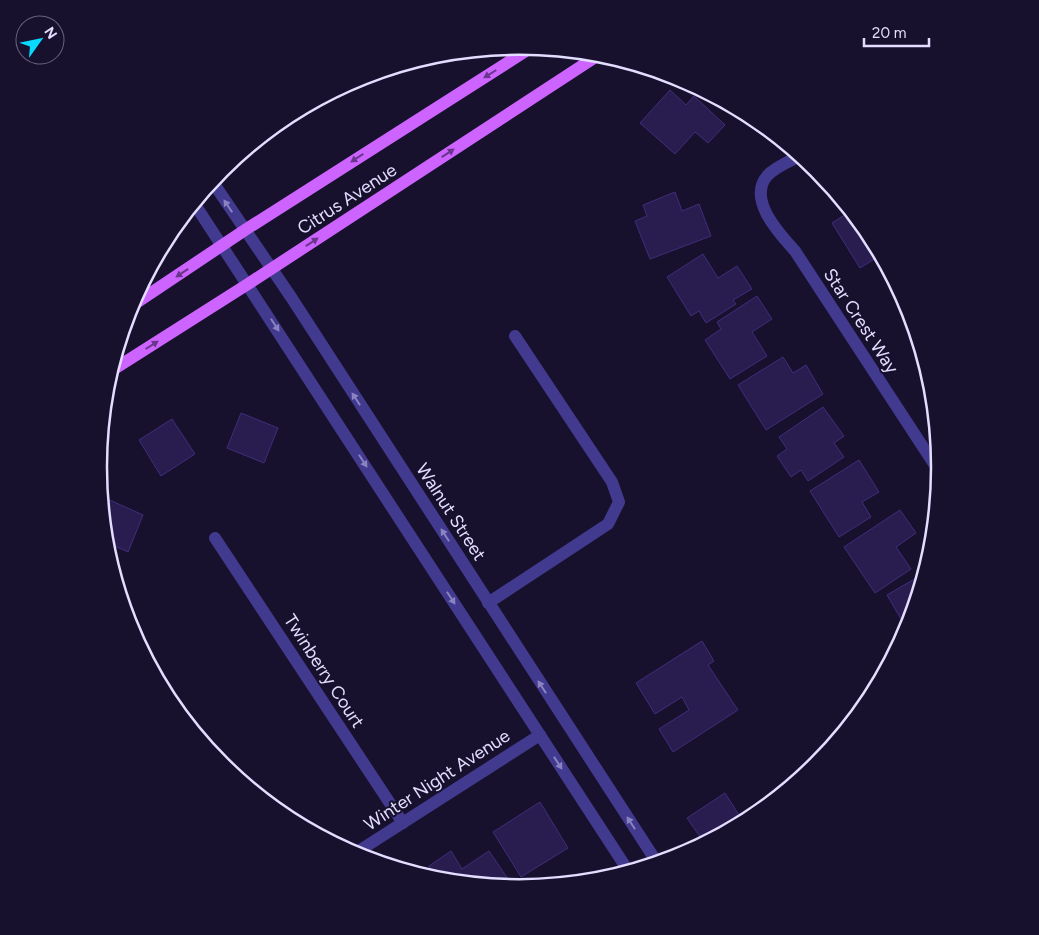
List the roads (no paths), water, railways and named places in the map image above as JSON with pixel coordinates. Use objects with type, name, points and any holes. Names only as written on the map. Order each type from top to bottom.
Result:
[{"type":"main road","name":"Citrus Avenue","points":[[144,298],[245,230],[519,55]]},
{"type":"main road","name":"Citrus Avenue","points":[[120,365],[589,61]]},
{"type":"street","name":"Star Crest Way","points":[[794,160],[767,176],[761,186],[760,196],[773,226],[794,251],[931,448]]},
{"type":"street","name":"Walnut Street","points":[[217,188],[271,268],[654,857]]},
{"type":"street","points":[[198,209],[625,866]]},
{"type":"street","points":[[488,603],[608,524],[619,502],[612,482],[515,336]]},
{"type":"street","name":"Twinberry Court","points":[[216,538],[403,823]]},
{"type":"street","name":"Winter Night Avenue","points":[[362,849],[540,736]]}]
